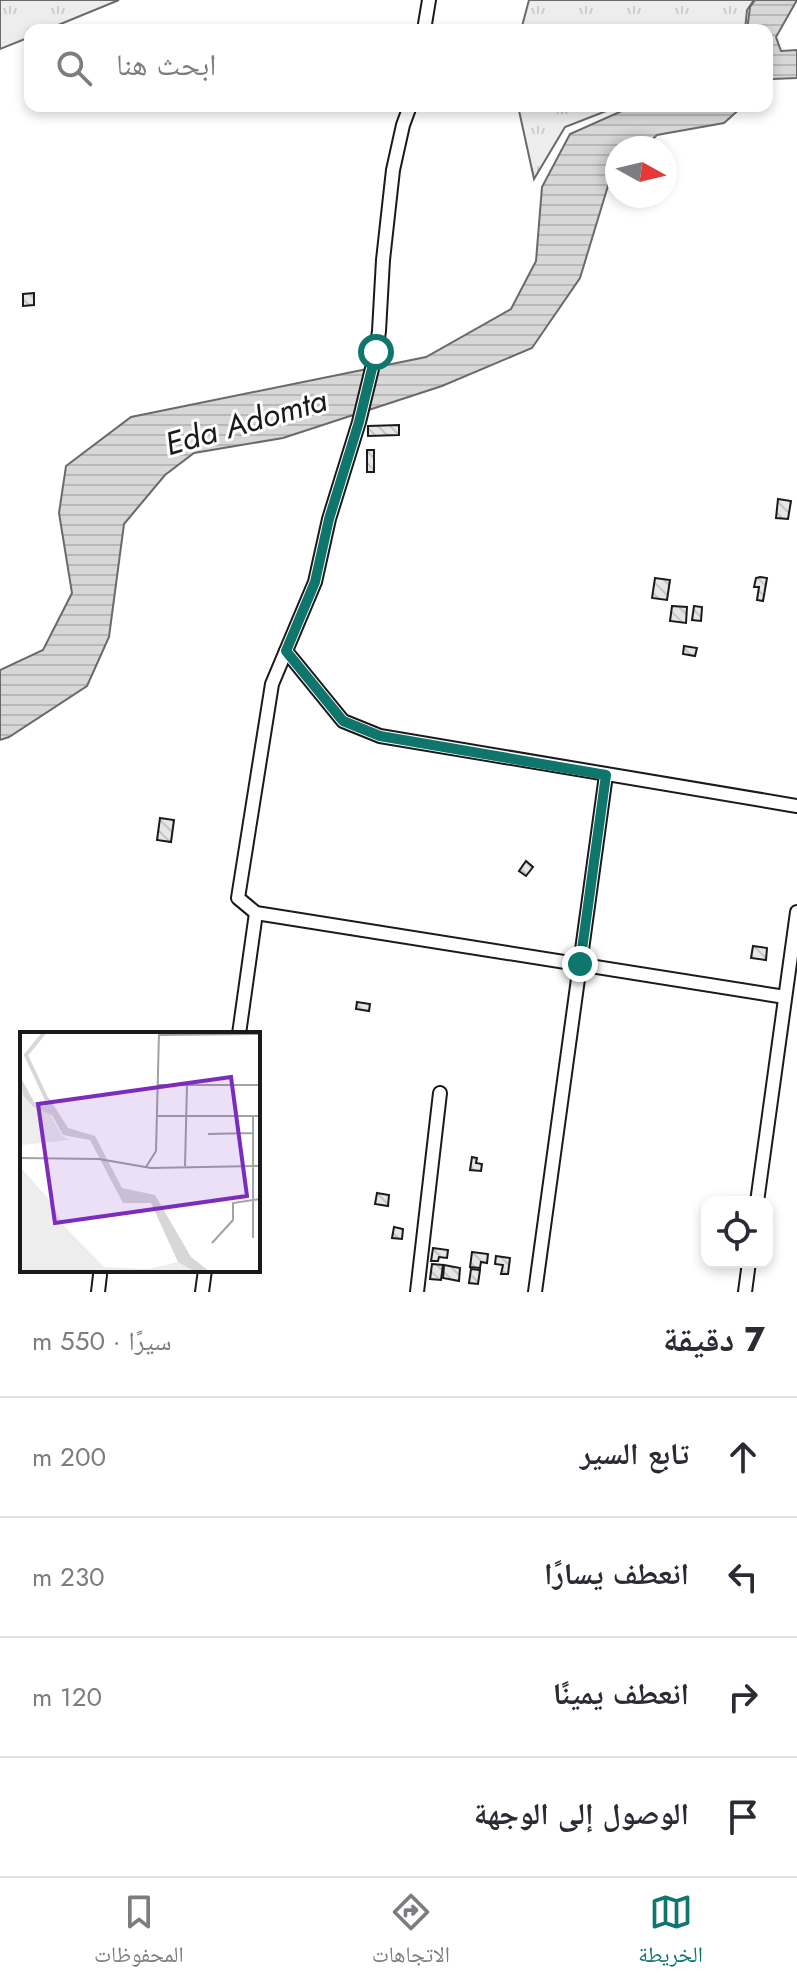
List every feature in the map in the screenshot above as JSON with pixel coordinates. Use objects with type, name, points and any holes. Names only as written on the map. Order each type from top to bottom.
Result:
[{"type":"street","points":[[425,24],[429,0]]},
{"type":"street","points":[[408,112],[393,170],[379,331],[368,387],[329,519],[315,582],[272,684],[238,898],[256,913],[785,997]]},
{"type":"street","points":[[286,651],[343,721],[380,736],[797,806]]},
{"type":"street","points":[[535,1292],[606,775]]},
{"type":"street","points":[[758,1196],[797,912]]},
{"type":"street","points":[[239,1032],[256,913]]},
{"type":"street","points":[[417,1292],[440,1093]]},
{"type":"street","points":[[745,1292],[748,1268]]},
{"type":"street","points":[[202,1292],[205,1272]]},
{"type":"street","points":[[98,1292],[100,1275]]},
{"type":"green space","points":[[0,0],[119,0],[61,24],[24,24],[24,39],[0,49]]},
{"type":"green space","points":[[529,0],[754,0],[747,10],[746,24],[523,24]]},
{"type":"green space","points":[[519,112],[604,112],[565,127],[534,179]]},
{"type":"water","points":[[755,0],[797,0],[776,37],[781,51],[797,50],[797,78],[773,79],[773,24],[748,24],[750,7]]},
{"type":"water","name":"Eda Adomta","points":[[620,112],[736,112],[724,123],[656,136],[605,136],[605,196],[580,278],[532,348],[442,386],[283,438],[194,453],[165,475],[124,524],[109,637],[87,686],[0,740],[0,670],[43,650],[72,593],[59,513],[66,466],[131,417],[426,357],[511,309],[536,261],[542,187],[570,134]]},
{"type":"building","points":[[34,293],[34,305],[23,306],[23,294]]},
{"type":"building","points":[[399,425],[399,435],[368,436],[368,426]]},
{"type":"building","points":[[367,450],[374,450],[374,472],[367,472]]},
{"type":"building","points":[[778,499],[791,501],[788,519],[776,518]]},
{"type":"building","points":[[655,578],[670,580],[667,600],[652,598]]},
{"type":"building","points":[[756,578],[767,578],[763,601],[757,600],[759,587],[754,587]]},
{"type":"building","points":[[672,606],[687,607],[686,623],[670,621]]},
{"type":"building","points":[[694,606],[702,607],[701,621],[692,620]]},
{"type":"building","points":[[684,646],[697,648],[695,656],[683,654]]},
{"type":"building","points":[[160,818],[174,820],[171,842],[157,840]]},
{"type":"building","points":[[526,861],[533,867],[526,876],[519,871]]},
{"type":"building","points":[[753,946],[767,948],[766,960],[751,958]]},
{"type":"building","points":[[357,1002],[370,1004],[369,1011],[356,1009]]},
{"type":"building","points":[[472,1157],[477,1158],[476,1163],[482,1164],[481,1171],[470,1170]]},
{"type":"building","points":[[377,1193],[389,1195],[388,1206],[375,1204]]},
{"type":"building","points":[[394,1227],[403,1229],[402,1239],[392,1238]]},
{"type":"building","points":[[433,1248],[448,1250],[447,1258],[439,1257],[438,1261],[431,1261]]},
{"type":"building","points":[[472,1252],[488,1254],[487,1263],[481,1262],[480,1268],[470,1267]]},
{"type":"building","points":[[496,1256],[510,1258],[508,1274],[501,1274],[503,1265],[495,1264]]},
{"type":"building","points":[[432,1264],[443,1265],[441,1280],[430,1279]]},
{"type":"building","points":[[444,1265],[460,1268],[459,1281],[443,1278]]},
{"type":"building","points":[[471,1269],[480,1270],[478,1284],[469,1283]]},
{"type":"route","points":[[376,352],[359,422],[329,519],[315,582],[286,651],[343,721],[380,736],[606,775],[580,964]]}]
